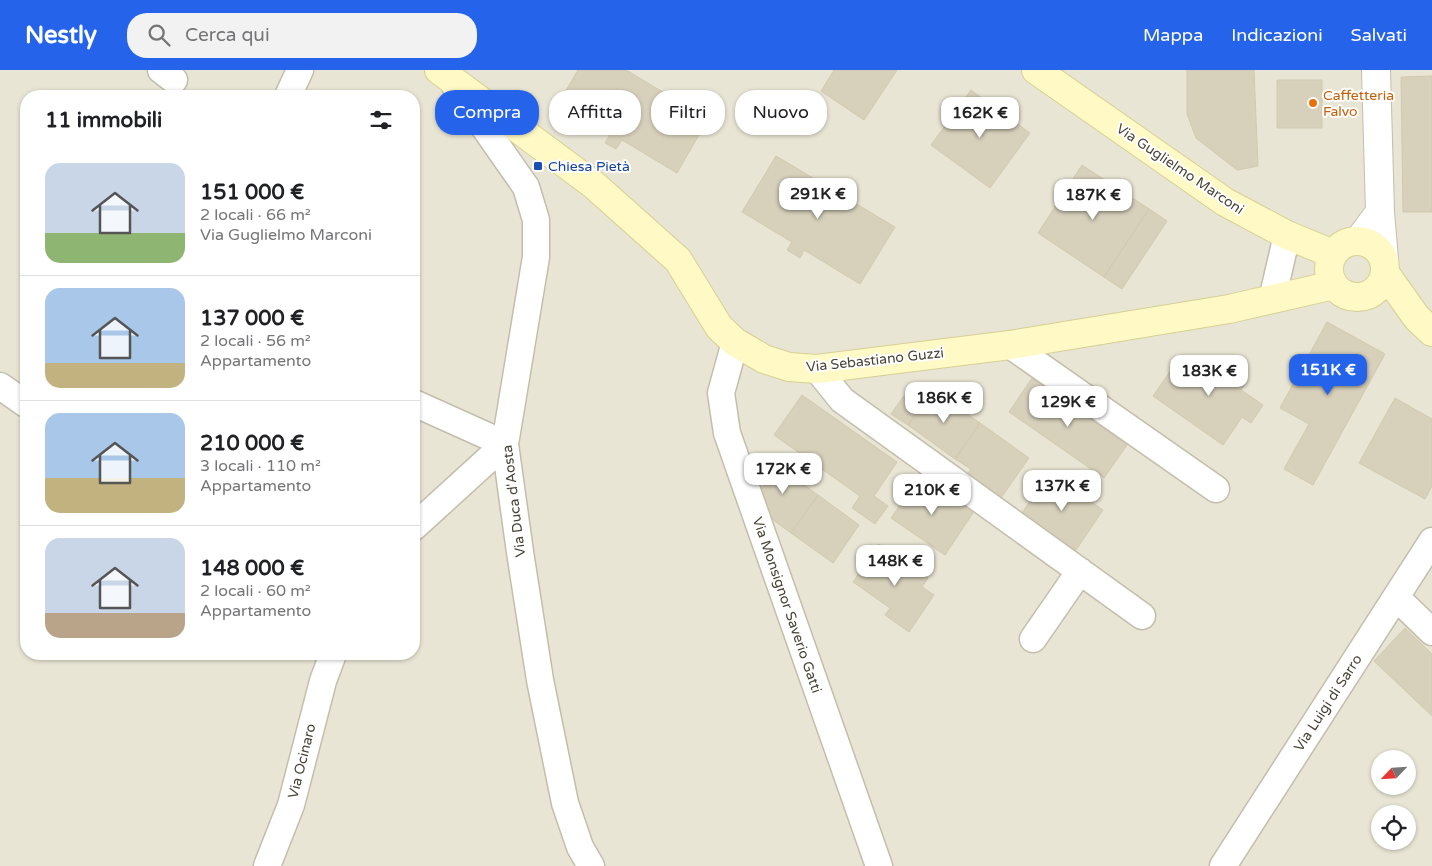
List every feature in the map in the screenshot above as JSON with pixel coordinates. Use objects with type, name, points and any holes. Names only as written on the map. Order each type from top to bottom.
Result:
[{"type":"main road","name":"Via Guglielmo Marconi","points":[[1036,70],[1225,202],[1288,235],[1332,270]]},
{"type":"main road","name":"Via Sebastiano Guzzi","points":[[445,75],[594,185],[678,260],[719,327],[735,342],[764,359],[789,367],[817,369],[1010,345],[1229,309],[1332,270]]},
{"type":"main road","points":[[1385,266],[1379,287],[1372,293],[1364,296],[1348,296],[1340,292],[1332,270],[1344,243],[1359,240],[1374,246],[1424,325]]},
{"type":"main road","name":"Via Sebastiano Guzzi","points":[[1229,309],[1332,270]]},
{"type":"main road","points":[[1364,296],[1424,325]]},
{"type":"street","points":[[291,90],[300,70]]},
{"type":"street","points":[[1376,70],[1380,212],[1385,266]]},
{"type":"street","name":"Via Duca d'Aosta","points":[[445,75],[526,187],[536,220],[536,257],[505,444],[540,680],[565,803],[580,847],[591,866]]},
{"type":"street","points":[[1359,240],[1380,212]]},
{"type":"street","points":[[1274,291],[1288,235]]},
{"type":"street","name":"Via Monsignor Saverio Gatti","points":[[735,342],[721,393],[727,433],[879,866]]},
{"type":"street","points":[[1010,345],[1216,489]]},
{"type":"street","points":[[817,369],[842,400],[1142,616]]},
{"type":"street","points":[[0,386],[20,400]]},
{"type":"street","points":[[420,406],[505,444],[420,522]]},
{"type":"street","name":"Via Luigi di Sarro","points":[[1223,866],[1432,541]]},
{"type":"street","points":[[1033,639],[1080,571]]},
{"type":"street","points":[[1396,597],[1432,632]]},
{"type":"street","name":"Via Ocinaro","points":[[268,866],[291,805],[322,681],[331,660]]},
{"type":"shaded area","points":[[0,70],[1432,70],[1432,866],[0,866]]},
{"type":"building","points":[[578,70],[626,70],[659,90],[651,90],[651,135],[699,135],[677,173],[622,140],[616,149],[605,143],[610,135],[641,135],[641,90],[566,90]]},
{"type":"building","points":[[834,70],[897,70],[864,120],[827,95],[827,90],[822,90]]},
{"type":"building","points":[[1187,70],[1254,70],[1258,166],[1237,170],[1196,138],[1187,114]]},
{"type":"building","points":[[1432,76],[1432,212],[1403,212],[1401,77]]},
{"type":"building","points":[[1277,80],[1322,80],[1322,128],[1277,128]]},
{"type":"building","points":[[971,90],[1030,133],[990,188],[931,145]]},
{"type":"building","points":[[776,156],[895,227],[860,284],[804,250],[800,258],[787,250],[792,242],[742,212]]},
{"type":"building","points":[[1082,165],[1149,209],[1104,277],[1038,233]]},
{"type":"building","points":[[1149,209],[1167,221],[1122,289],[1104,277]]},
{"type":"building","points":[[1327,322],[1385,354],[1313,485],[1284,469],[1309,424],[1280,408]]},
{"type":"building","points":[[1220,360],[1248,380],[1241,390],[1263,405],[1251,423],[1242,417],[1223,445],[1153,396],[1176,363]]},
{"type":"building","points":[[1032,378],[1127,445],[1104,478],[1009,412]]},
{"type":"building","points":[[932,390],[908,425],[891,414],[903,397]]},
{"type":"building","points":[[932,390],[980,423],[955,459],[908,425]]},
{"type":"building","points":[[802,395],[897,462],[874,496],[888,506],[875,524],[852,508],[860,496],[774,435]]},
{"type":"building","points":[[1395,398],[1432,419],[1432,486],[1425,499],[1359,463]]},
{"type":"building","points":[[980,423],[1029,458],[1001,498],[967,475],[971,469],[955,459]]},
{"type":"building","points":[[764,457],[818,495],[791,533],[768,516],[759,495],[765,483],[753,473]]},
{"type":"building","points":[[1049,473],[1103,510],[1076,550],[1022,513]]},
{"type":"building","points":[[920,476],[973,513],[945,555],[891,518]]},
{"type":"building","points":[[818,495],[859,525],[833,563],[791,533]]},
{"type":"building","points":[[879,544],[928,578],[922,587],[934,595],[909,632],[885,615],[890,608],[853,582]]},
{"type":"building","points":[[1405,628],[1432,654],[1432,716],[1374,661]]},
{"type":"place","name":"Caffetteria Falvo","points":[[1313,103]]},
{"type":"place","name":"Chiesa Pietà","points":[[538,166]]}]
